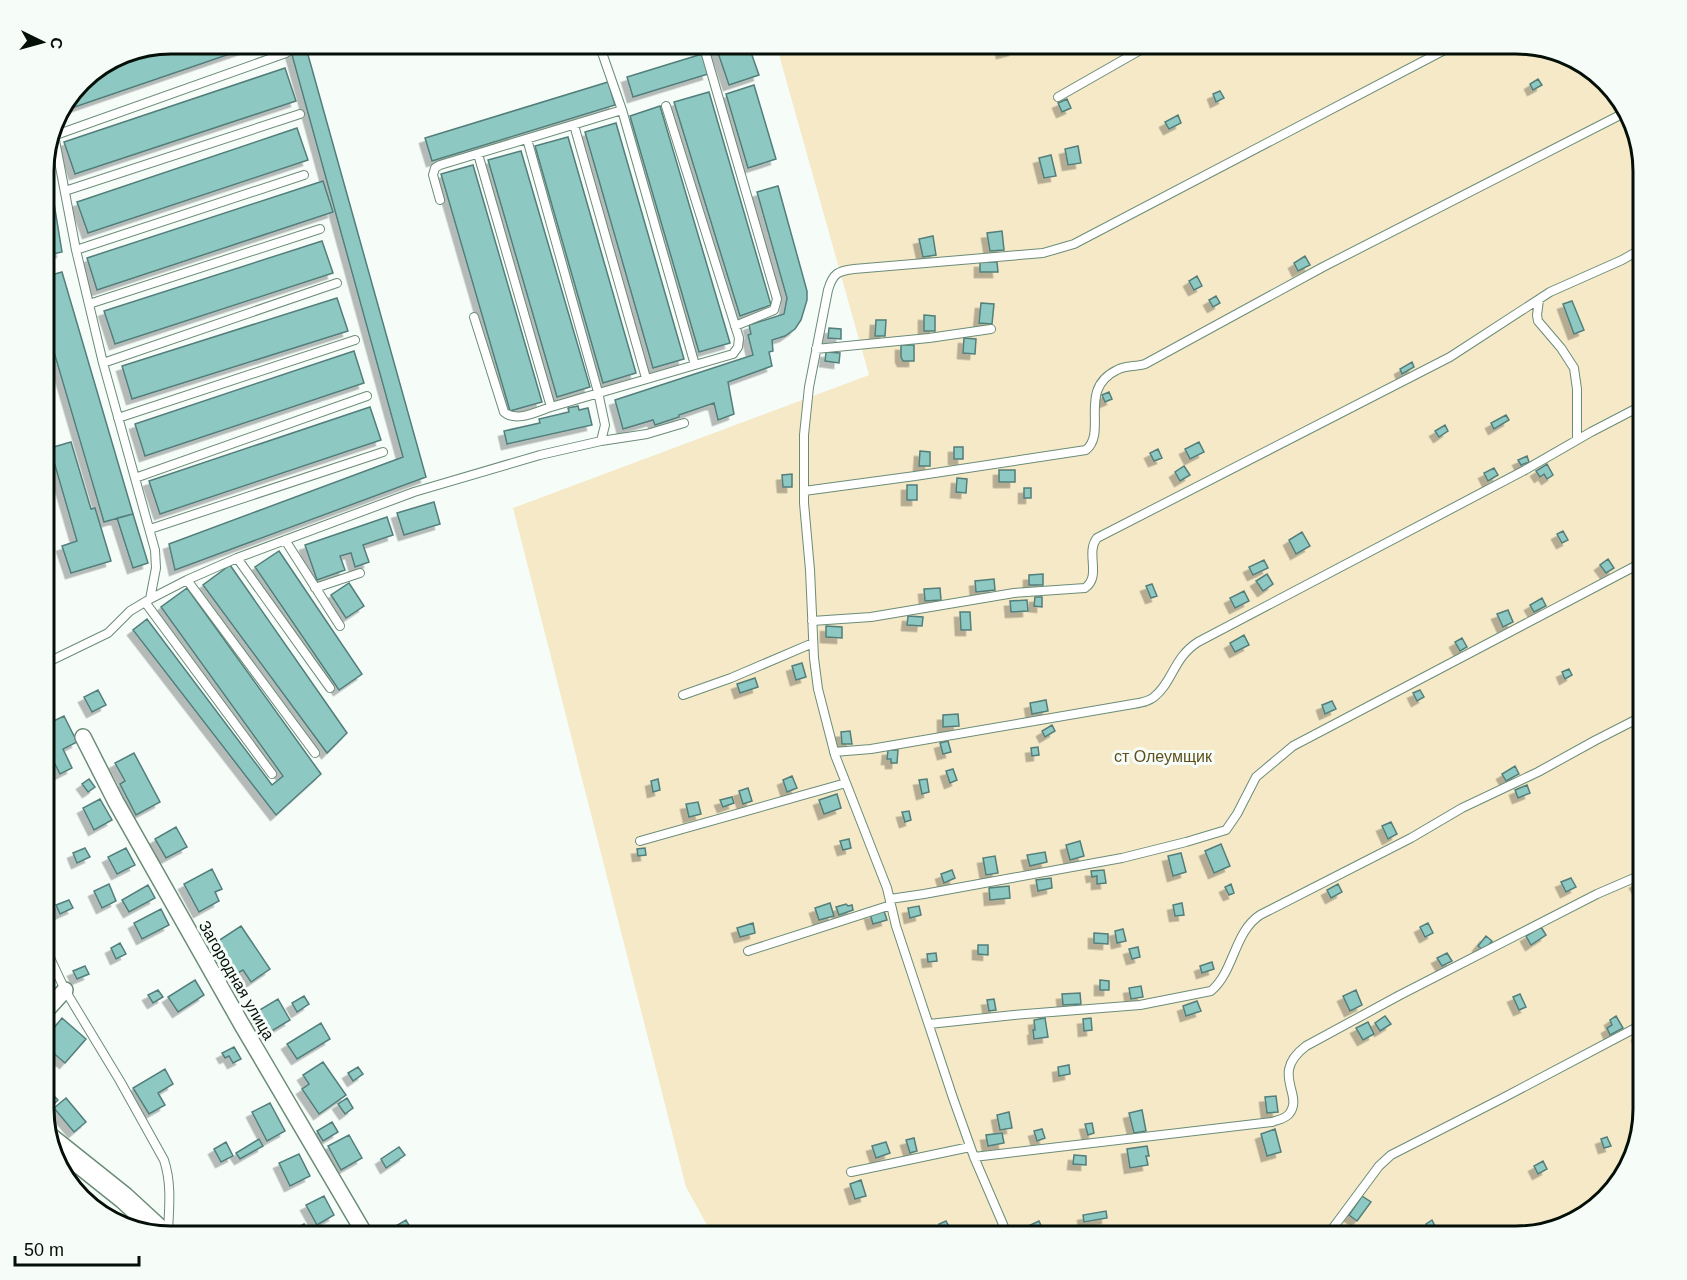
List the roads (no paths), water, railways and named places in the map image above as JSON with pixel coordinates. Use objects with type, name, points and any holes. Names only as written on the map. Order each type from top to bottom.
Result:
[{"type":"main road","points":[[61,1148],[124,1198],[153,1225]]},
{"type":"street","name":"Загородная улица","points":[[83,737],[116,802],[236,1016],[360,1226]]},
{"type":"street","points":[[54,1003],[66,990]]},
{"type":"lane","points":[[62,130],[283,54]]},
{"type":"lane","points":[[602,54],[622,110],[695,365]]},
{"type":"lane","points":[[706,54],[777,299],[774,310],[735,326]]},
{"type":"lane","points":[[1058,97],[1133,54]]},
{"type":"lane","points":[[1004,1226],[970,1148],[896,926],[887,888],[834,752],[818,689],[804,491],[804,416],[831,278],[836,273],[855,269],[1043,253],[1063,248],[1141,210],[1437,54]]},
{"type":"lane","points":[[474,316],[504,412],[507,415],[517,416],[733,354],[736,351],[739,343],[735,326],[666,106]]},
{"type":"lane","points":[[440,201],[434,180],[435,168],[622,110]]},
{"type":"lane","points":[[65,191],[300,114]]},
{"type":"lane","points":[[804,491],[1086,450],[1093,443],[1096,391],[1113,371],[1145,364],[1323,267],[1619,116]]},
{"type":"lane","points":[[573,124],[646,378]]},
{"type":"lane","points":[[527,139],[598,392],[605,425],[601,441]]},
{"type":"lane","points":[[56,149],[76,250],[103,363],[150,529],[156,560],[148,600],[272,774]]},
{"type":"lane","points":[[478,154],[551,406]]},
{"type":"lane","points":[[76,250],[304,175]]},
{"type":"lane","points":[[89,304],[320,230]]},
{"type":"lane","points":[[812,621],[871,617],[1014,593],[1085,588],[1093,576],[1094,542],[1097,538],[1450,357],[1558,288],[1633,254]]},
{"type":"lane","points":[[103,363],[337,283]]},
{"type":"lane","points":[[1539,300],[1538,321],[1575,368],[1577,440]]},
{"type":"lane","points":[[816,349],[929,338],[991,329]]},
{"type":"lane","points":[[118,418],[355,340]]},
{"type":"lane","points":[[135,478],[367,396]]},
{"type":"lane","points":[[834,752],[871,749],[926,740],[1150,699],[1166,682],[1181,655],[1198,642],[1633,411]]},
{"type":"lane","points":[[54,659],[108,633],[130,611],[148,600],[237,558],[285,540],[414,492],[540,455],[601,441],[648,434],[684,423]]},
{"type":"lane","points":[[150,529],[382,452]]},
{"type":"lane","points":[[285,540],[340,626]]},
{"type":"lane","points":[[237,558],[330,688]]},
{"type":"lane","points":[[748,951],[890,902],[1122,858],[1226,830],[1256,777],[1293,746],[1633,568]]},
{"type":"lane","points":[[315,588],[360,573]]},
{"type":"lane","points":[[187,580],[315,753]]},
{"type":"lane","points":[[683,695],[731,678],[813,643]]},
{"type":"lane","points":[[929,1024],[1140,1005],[1211,991],[1219,982],[1250,924],[1260,915],[1411,838],[1462,808],[1538,772],[1633,722]]},
{"type":"lane","points":[[640,841],[846,783]]},
{"type":"lane","points":[[974,1157],[1148,1138],[1272,1122],[1282,1118],[1289,1114],[1292,1103],[1289,1067],[1292,1059],[1306,1046],[1597,894],[1633,878]]},
{"type":"lane","points":[[54,965],[164,1160],[170,1190],[168,1226]]},
{"type":"lane","points":[[1334,1226],[1379,1166],[1391,1155],[1633,1030]]},
{"type":"lane","points":[[852,1172],[970,1148]]},
{"type":"park label","name":"ст Олеумщик","points":[[1163,756]]}]
